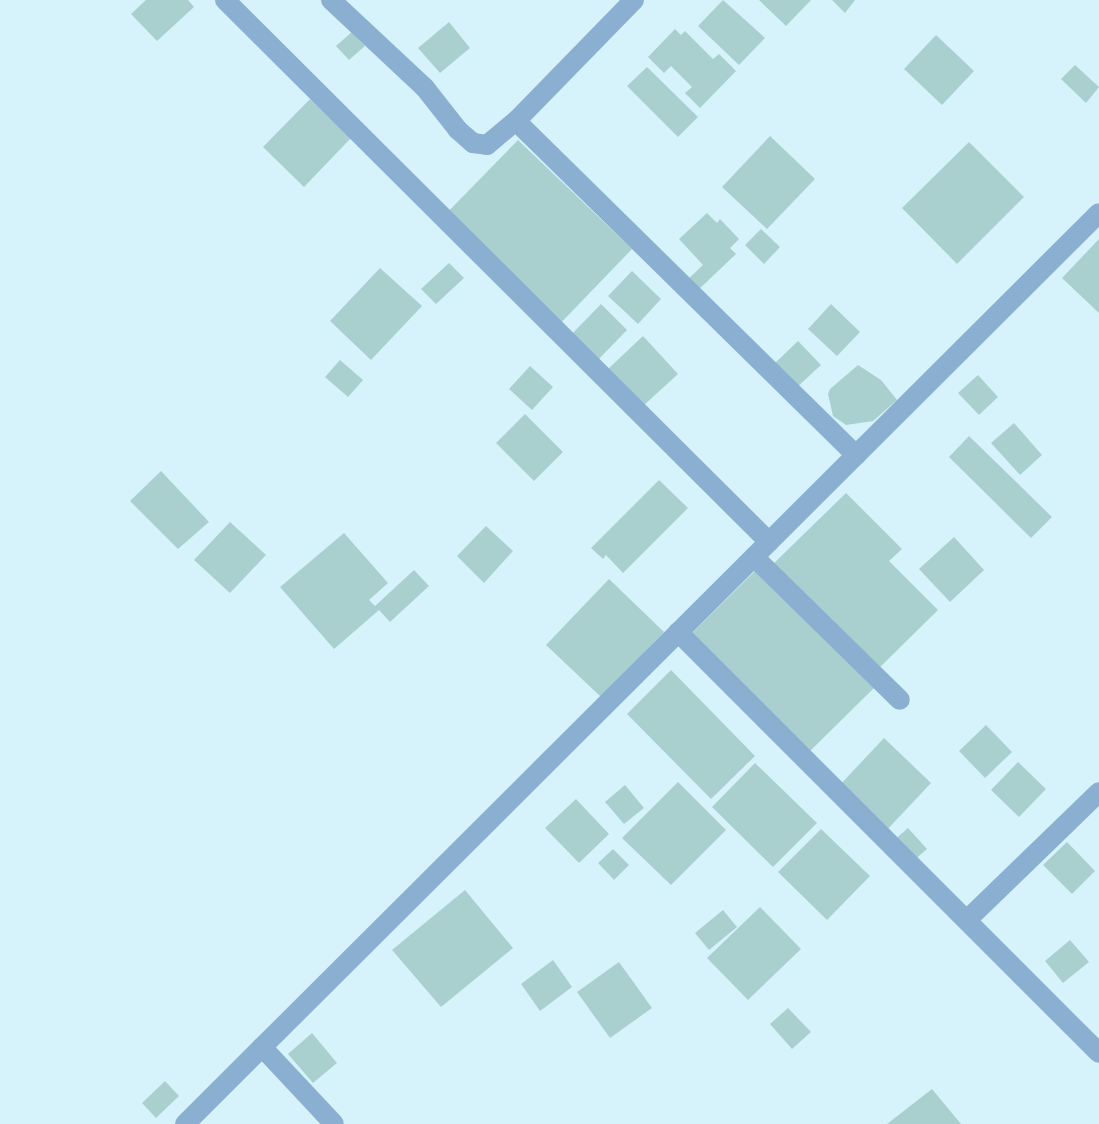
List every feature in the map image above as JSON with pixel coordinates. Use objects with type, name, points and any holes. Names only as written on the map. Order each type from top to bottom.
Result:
[{"type":"street","points":[[226,0],[769,542]]},
{"type":"street","points":[[331,0],[425,88],[458,130],[473,142],[487,145],[516,121],[634,0]]},
{"type":"street","points":[[516,121],[856,456]]},
{"type":"street","points":[[185,1124],[1099,213]]},
{"type":"street","points":[[754,557],[900,700]]},
{"type":"street","points":[[678,632],[968,919],[1099,1052]]},
{"type":"street","points":[[968,919],[1099,792]]},
{"type":"street","points":[[262,1047],[334,1124]]},
{"type":"building","points":[[146,0],[188,0],[194,7],[157,41],[131,14]]},
{"type":"building","points":[[723,0],[765,38],[739,65],[698,26]]},
{"type":"building","points":[[759,0],[811,0],[786,26]]},
{"type":"building","points":[[832,0],[855,0],[845,13]]},
{"type":"building","points":[[449,22],[470,48],[440,73],[418,48]]},
{"type":"building","points":[[675,29],[681,35],[685,31],[713,59],[719,54],[736,71],[700,108],[685,93],[692,87],[671,66],[664,73],[648,57]]},
{"type":"building","points":[[352,32],[365,46],[349,60],[336,46]]},
{"type":"building","points":[[936,35],[974,71],[942,105],[904,69]]},
{"type":"building","points":[[1075,65],[1099,87],[1086,103],[1061,79]]},
{"type":"building","points":[[647,67],[698,117],[678,137],[627,86]]},
{"type":"building","points":[[310,99],[351,138],[304,187],[263,147]]},
{"type":"building","points":[[770,136],[815,179],[767,229],[722,187]]},
{"type":"building","points":[[518,140],[632,249],[554,330],[439,221]]},
{"type":"building","points":[[969,142],[1024,197],[957,264],[902,208]]},
{"type":"building","points":[[707,213],[717,223],[720,219],[739,239],[730,248],[736,254],[696,292],[686,281],[703,265],[679,239]]},
{"type":"building","points":[[761,229],[780,247],[764,264],[745,245]]},
{"type":"building","points":[[1099,239],[1099,313],[1062,278]]},
{"type":"building","points":[[449,263],[464,278],[436,304],[421,289]]},
{"type":"building","points":[[380,268],[422,306],[371,360],[330,321]]},
{"type":"building","points":[[632,271],[661,299],[638,324],[608,296]]},
{"type":"building","points":[[601,304],[627,330],[595,363],[568,338]]},
{"type":"building","points":[[831,304],[860,332],[837,356],[808,329]]},
{"type":"building","points":[[643,336],[678,374],[643,406],[608,369]]},
{"type":"building","points":[[798,341],[821,365],[795,389],[772,366]]},
{"type":"building","points":[[340,360],[363,380],[348,397],[325,377]]},
{"type":"building","points":[[858,365],[881,380],[897,400],[873,421],[846,425],[833,416],[828,394],[830,389]]},
{"type":"building","points":[[530,366],[553,387],[532,410],[509,389]]},
{"type":"building","points":[[978,375],[998,397],[979,415],[958,393]]},
{"type":"building","points":[[525,414],[563,452],[534,481],[496,443]]},
{"type":"building","points":[[1014,423],[1042,455],[1020,475],[991,443]]},
{"type":"building","points":[[969,436],[1052,517],[1031,538],[949,457]]},
{"type":"building","points":[[161,471],[209,522],[178,549],[130,501]]},
{"type":"building","points":[[659,480],[688,508],[623,573],[606,555],[603,559],[591,548]]},
{"type":"building","points":[[846,493],[902,549],[889,561],[938,610],[875,672],[770,567]]},
{"type":"building","points":[[230,522],[266,555],[230,593],[194,560]]},
{"type":"building","points":[[486,526],[513,551],[484,583],[457,556]]},
{"type":"building","points":[[344,533],[388,583],[369,600],[375,606],[414,570],[429,586],[390,622],[379,610],[334,649],[280,587]]},
{"type":"building","points":[[954,537],[984,570],[950,602],[919,569]]},
{"type":"building","points":[[756,570],[874,688],[809,752],[691,634]]},
{"type":"building","points":[[609,579],[664,632],[601,697],[546,645]]},
{"type":"building","points":[[671,670],[755,756],[711,799],[627,714]]},
{"type":"building","points":[[986,725],[1012,752],[985,778],[959,751]]},
{"type":"building","points":[[884,738],[931,783],[885,832],[838,787]]},
{"type":"building","points":[[1018,762],[1046,789],[1019,817],[991,790]]},
{"type":"building","points":[[755,763],[817,823],[773,867],[712,807]]},
{"type":"building","points":[[678,782],[726,830],[671,885],[622,838]]},
{"type":"building","points":[[625,785],[644,808],[624,824],[605,802]]},
{"type":"building","points":[[576,799],[609,834],[579,863],[545,828]]},
{"type":"building","points":[[908,828],[927,849],[912,862],[893,841]]},
{"type":"building","points":[[821,829],[870,876],[827,920],[778,872]]},
{"type":"building","points":[[1067,842],[1095,871],[1072,894],[1043,865]]},
{"type":"building","points":[[613,849],[629,865],[614,880],[598,863]]},
{"type":"building","points":[[465,890],[513,948],[441,1007],[392,950]]},
{"type":"building","points":[[760,907],[801,949],[748,1000],[707,958]]},
{"type":"building","points":[[723,910],[737,927],[709,950],[695,933]]},
{"type":"building","points":[[1070,940],[1089,962],[1063,983],[1045,961]]},
{"type":"building","points":[[553,960],[572,987],[540,1011],[521,984]]},
{"type":"building","points":[[619,962],[652,1008],[610,1038],[577,992]]},
{"type":"building","points":[[788,1008],[811,1032],[792,1049],[770,1024]]},
{"type":"building","points":[[312,1033],[337,1063],[313,1083],[288,1054]]},
{"type":"building","points":[[165,1081],[179,1096],[156,1118],[142,1103]]},
{"type":"building","points":[[932,1089],[961,1124],[887,1124]]}]
